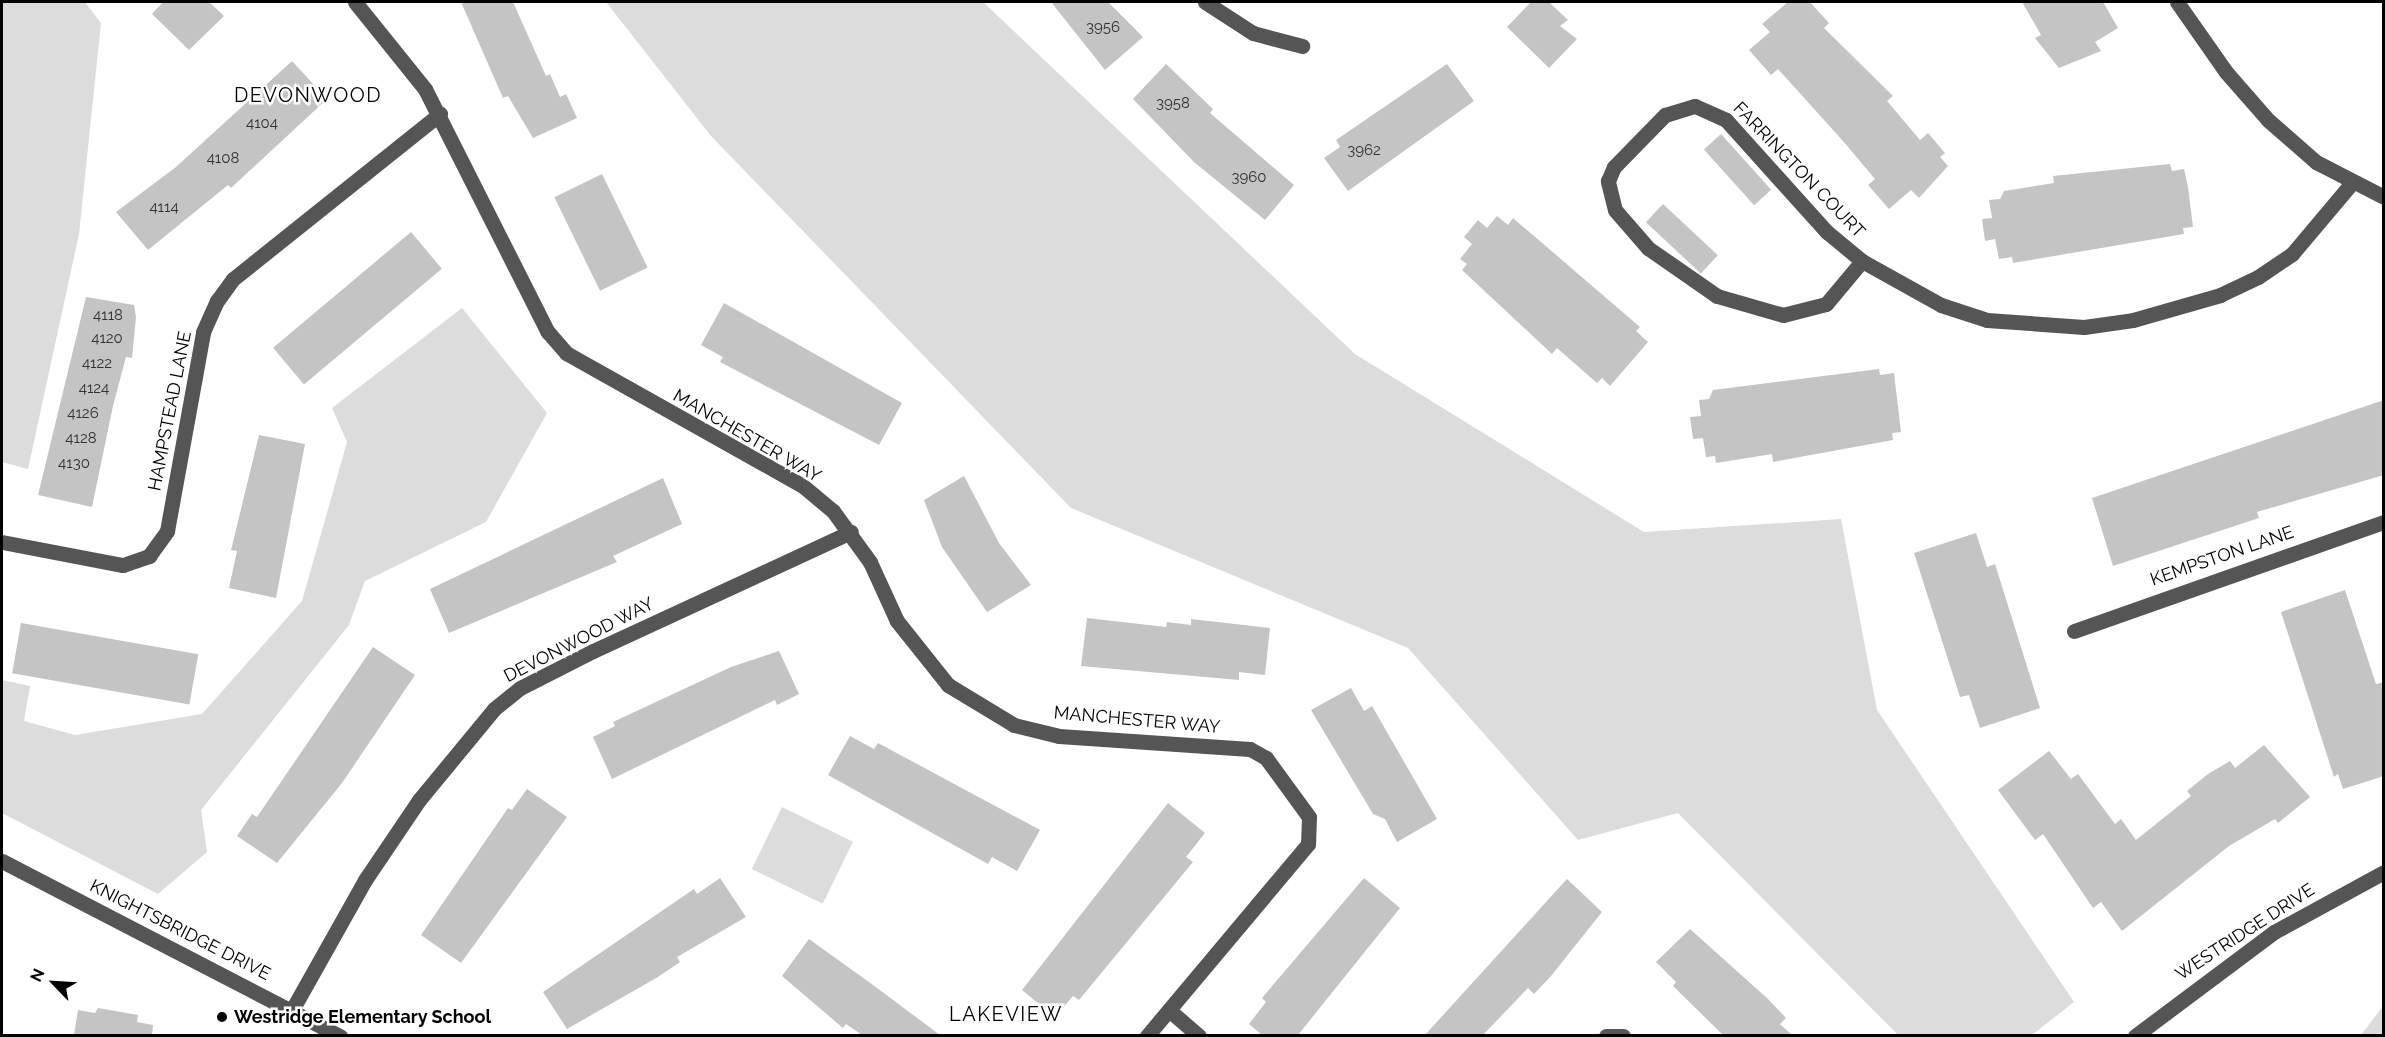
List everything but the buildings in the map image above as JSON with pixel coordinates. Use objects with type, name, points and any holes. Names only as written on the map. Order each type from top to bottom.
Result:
[{"type":"street","name":"MANCHESTER WAY","points":[[355,2],[386,35],[440,114],[548,332],[566,353],[803,486],[851,532],[920,655],[980,708],[1059,736],[1250,748],[1266,758],[1309,817],[1308,844],[1147,1035]]},
{"type":"street","points":[[1205,2],[1253,33],[1302,46]]},
{"type":"street","points":[[2177,2],[2226,72],[2268,120],[2316,162],[2351,184],[2384,197]]},
{"type":"street","name":"FARRINGTON COURT","points":[[1862,261],[1826,304],[1794,314],[1757,310],[1717,296],[1648,248],[1615,210],[1608,181],[1665,115],[1695,106],[1712,110],[1827,232],[1862,261],[1941,305],[1987,320],[2074,327],[2133,320],[2220,296],[2258,278],[2292,254],[2351,184]]},
{"type":"street","name":"HAMPSTEAD LANE","points":[[2,542],[123,565],[149,556],[167,531],[203,332],[217,301],[233,279],[440,114]]},
{"type":"street","name":"KEMPSTON LANE","points":[[2074,631],[2384,522]]},
{"type":"street","name":"DEVONWOOD WAY","points":[[292,1010],[365,880],[419,800],[494,709],[520,688],[593,651],[851,532]]},
{"type":"street","name":"KNIGHTSBRIDGE DRIVE","points":[[2,861],[340,1035]]},
{"type":"street","name":"WESTRIDGE DRIVE","points":[[2135,1035],[2264,939],[2384,872]]},
{"type":"street","points":[[1169,1010],[1198,1035]]},
{"type":"street","points":[[1606,1035],[1623,1035]]},
{"type":"shaded area","points":[[2,2],[85,2],[101,23],[79,234],[28,469],[2,462]]},
{"type":"shaded area","points":[[606,2],[983,2],[1355,354],[1644,532],[1841,519],[1877,710],[2074,1002],[2032,1035],[1898,1035],[1678,813],[1578,840],[1408,648],[1071,508],[711,136]]},
{"type":"shaded area","points":[[462,308],[547,413],[486,522],[365,581],[349,625],[201,810],[207,852],[158,894],[2,813],[2,680],[30,686],[24,721],[75,735],[202,714],[302,601],[347,442],[332,408]]},
{"type":"shaded area","points":[[782,807],[853,842],[823,904],[752,869]]},
{"type":"shaded area","points":[[2383,1006],[2383,1035],[2361,1035]]},
{"type":"place","name":"Westridge Elementary School","points":[[222,1017]]},
{"type":"district","name":"DEVONWOOD","points":[[308,95]]},
{"type":"district","name":"LAKEVIEW","points":[[1006,1014]]}]
